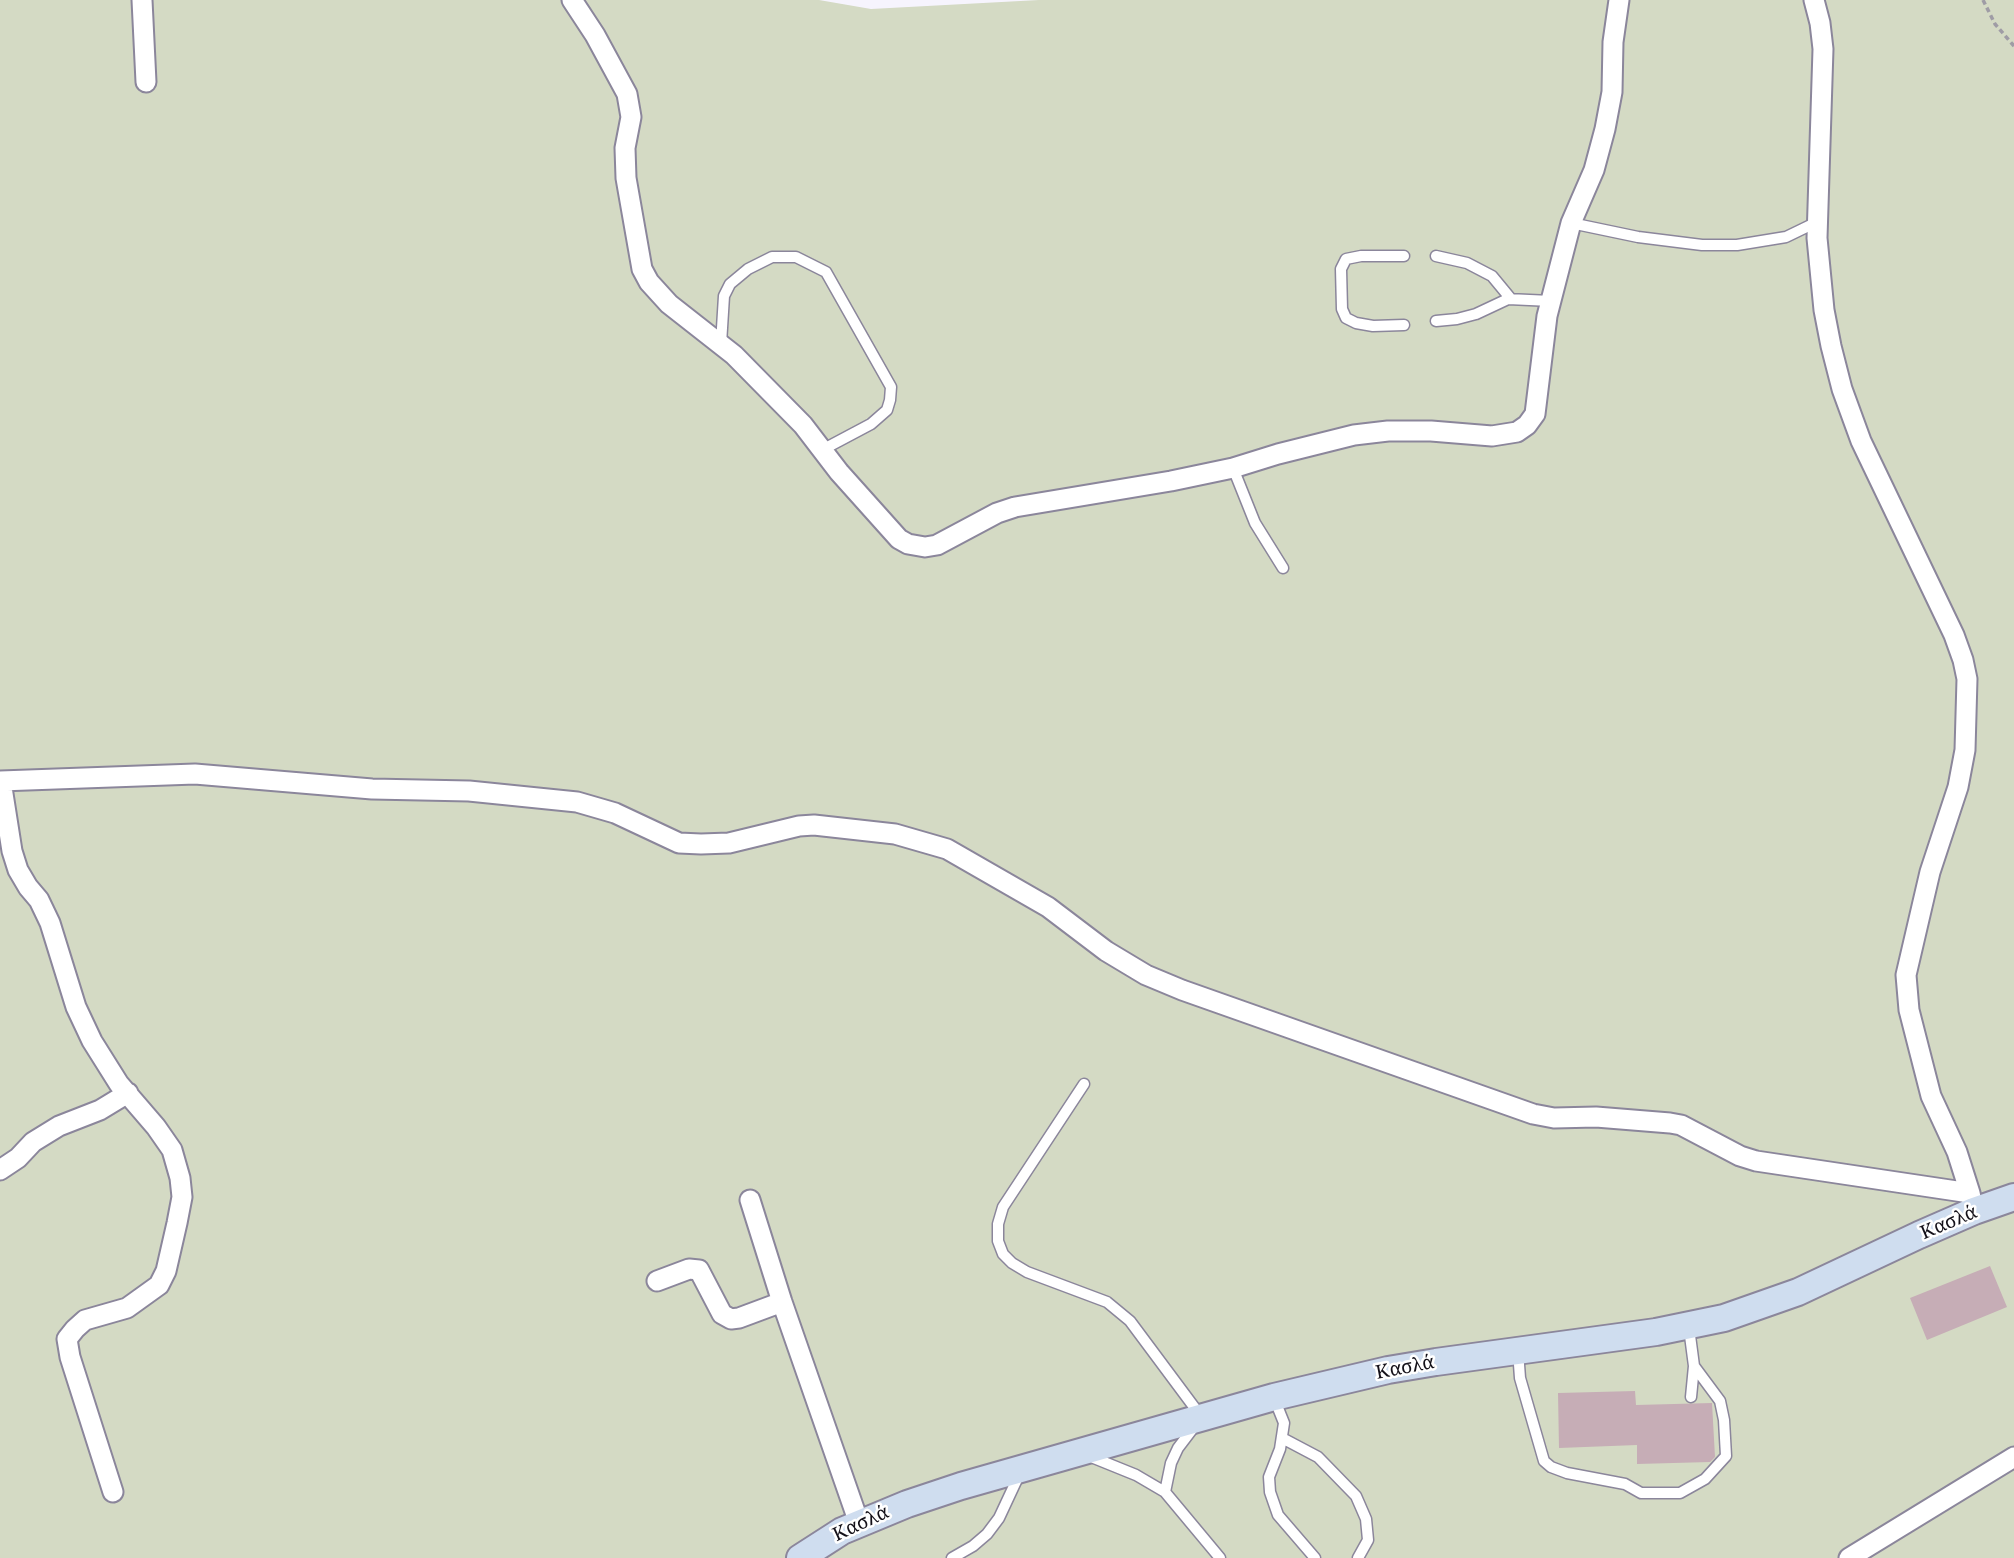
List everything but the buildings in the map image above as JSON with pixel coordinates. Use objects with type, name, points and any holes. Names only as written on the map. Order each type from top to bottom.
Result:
[{"type":"street","points":[[142,0],[146,82]]},
{"type":"street","points":[[572,0],[595,35],[627,94],[631,117],[625,148],[626,178],[642,270],[658,294],[720,344],[803,425],[899,539],[916,547],[937,545],[997,513],[1015,507],[1233,468],[1354,435],[1388,430],[1492,436],[1517,432],[1527,425],[1535,414],[1547,316],[1571,223],[1594,170],[1605,129],[1612,92],[1613,42],[1619,0]]},
{"type":"street","points":[[113,1492],[69,1357],[68,1339],[85,1320],[127,1308],[159,1285],[166,1271],[182,1197],[178,1166],[172,1150],[92,1041],[76,1007],[50,923],[39,900],[18,870],[12,850],[1,781],[195,774],[372,789],[469,791],[577,802],[615,813],[679,843],[701,845],[729,843],[789,828],[814,825],[895,834],[947,849],[1048,907],[1106,951],[1146,975],[1534,1114],[1554,1118],[1597,1117],[1681,1125],[1740,1156],[1756,1161],[1972,1202],[1957,1152],[1931,1096],[1909,1010],[1906,975],[1930,872],[1958,787],[1965,750],[1967,679],[1954,635],[1867,454],[1842,390],[1824,310],[1818,221],[1823,49],[1814,0]]},
{"type":"street","points":[[0,1170],[18,1158],[33,1142],[58,1126],[100,1110],[128,1093]]},
{"type":"street","name":"Κασλά","points":[[800,1558],[859,1523],[907,1504],[1274,1397],[1388,1370],[1689,1328],[1759,1308],[1798,1292],[1972,1202],[2014,1197]]},
{"type":"street","points":[[750,1200],[782,1303],[859,1523]]},
{"type":"street","points":[[657,1281],[689,1269],[699,1270],[722,1314],[731,1319],[782,1303]]},
{"type":"street","points":[[1849,1558],[2014,1457]]},
{"type":"lane","points":[[1571,223],[1638,237],[1737,245],[1786,237],[1818,221]]},
{"type":"lane","points":[[1404,256],[1361,256],[1346,259],[1340,269],[1342,309],[1346,318],[1373,326],[1404,325]]},
{"type":"lane","points":[[1436,256],[1467,263],[1492,276],[1511,299]]},
{"type":"lane","points":[[720,344],[724,296],[730,284],[748,269],[772,257],[796,257],[826,272],[891,387],[887,410],[871,424],[822,450]]},
{"type":"lane","points":[[1436,321],[1457,320],[1511,299],[1551,301]]},
{"type":"lane","points":[[1233,468],[1255,523],[1283,568]]},
{"type":"lane","points":[[1084,1084],[1003,1207],[998,1224],[998,1241],[1003,1254],[1012,1263],[1027,1272],[1107,1302],[1130,1321],[1202,1418],[1178,1448],[1171,1463],[1165,1492]]},
{"type":"lane","points":[[1689,1328],[1694,1366],[1691,1397]]},
{"type":"lane","points":[[1518,1350],[1520,1378],[1544,1461],[1567,1473],[1625,1484],[1641,1493],[1680,1493],[1705,1479],[1726,1456],[1720,1401],[1694,1366]]},
{"type":"lane","points":[[1274,1397],[1284,1423],[1269,1477],[1270,1492],[1278,1515],[1315,1558]]},
{"type":"lane","points":[[1282,1438],[1318,1457],[1356,1496],[1366,1520],[1368,1540],[1358,1558]]},
{"type":"lane","points":[[1080,1452],[1136,1475],[1165,1492],[1220,1558]]},
{"type":"lane","points":[[952,1558],[987,1534],[999,1518],[1021,1469]]},
{"type":"path","points":[[1983,0],[1995,24],[2014,46]]},
{"type":"green space","points":[[0,0],[819,0],[871,9],[1039,0],[2014,0],[2014,1558],[0,1558]]}]
